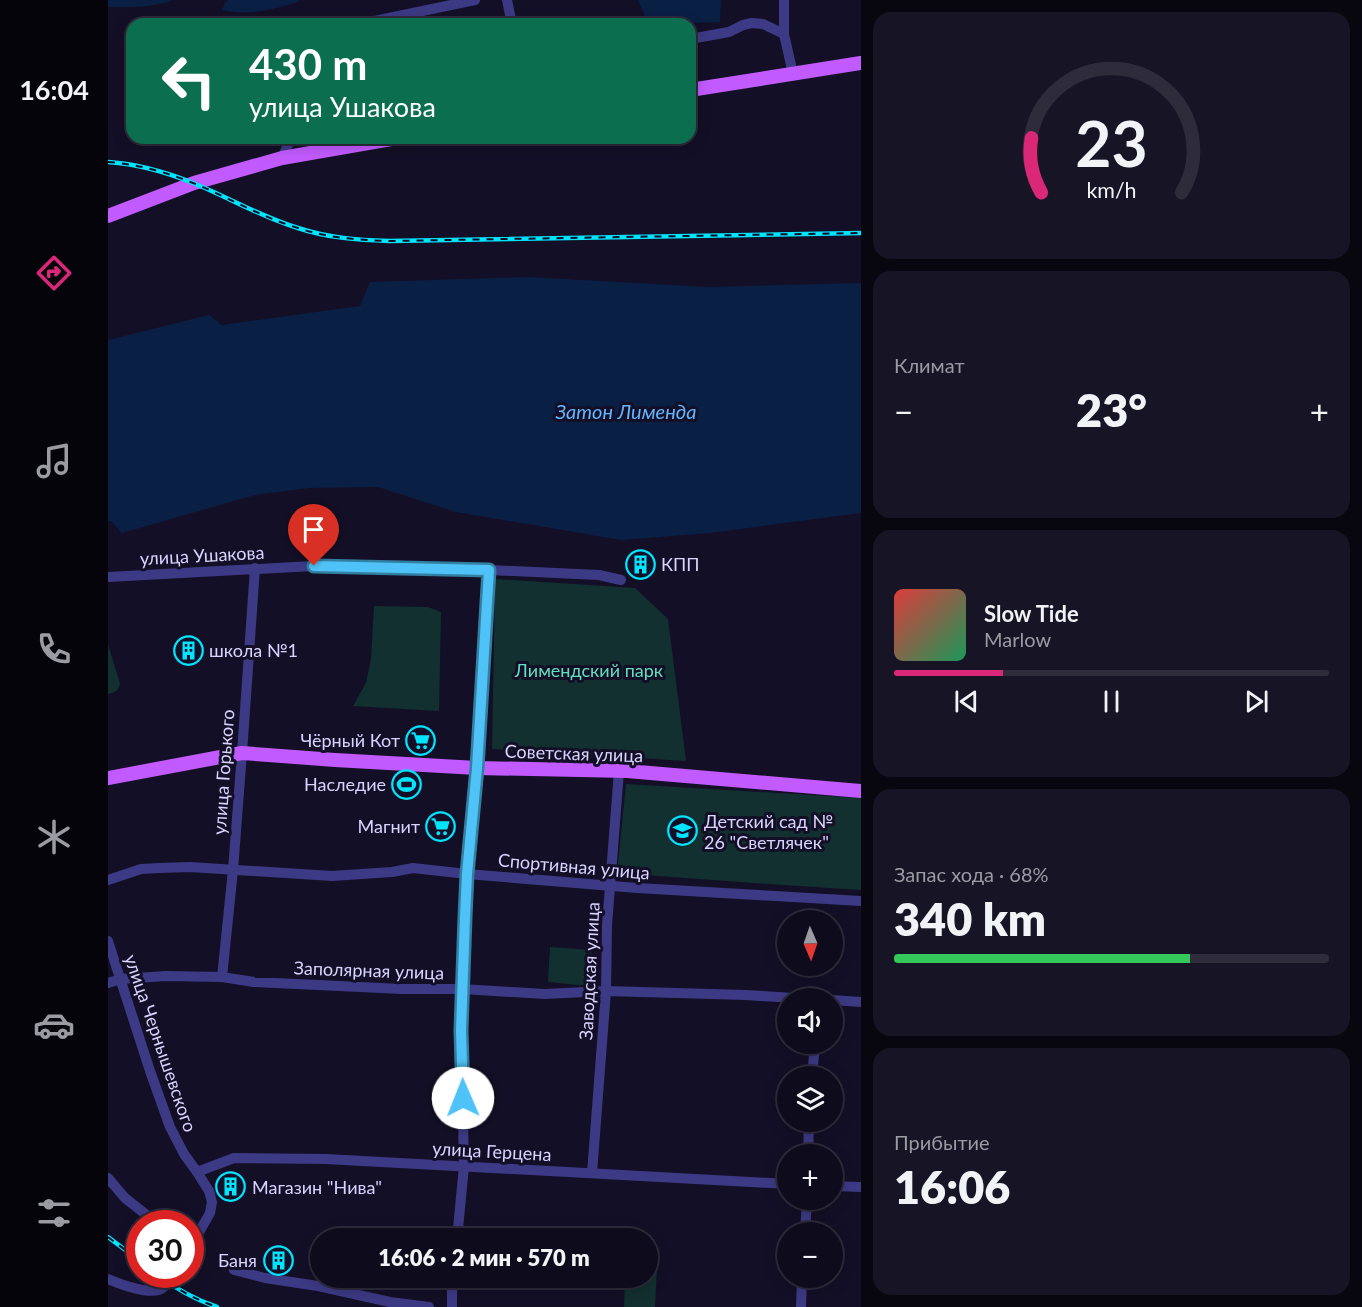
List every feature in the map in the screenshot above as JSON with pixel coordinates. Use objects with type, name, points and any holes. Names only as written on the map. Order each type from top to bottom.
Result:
[{"type":"main road","points":[[696,89],[861,63]]},
{"type":"main road","points":[[108,216],[194,183],[282,158],[362,144]]},
{"type":"main road","name":"Советская улица","points":[[108,778],[242,753],[477,768],[619,771],[861,791]]},
{"type":"street","points":[[389,18],[475,0]]},
{"type":"street","points":[[507,0],[511,18]]},
{"type":"street","points":[[784,0],[784,34],[793,74]]},
{"type":"street","points":[[696,38],[729,32],[752,23],[763,24],[784,34]]},
{"type":"street","points":[[282,158],[288,144]]},
{"type":"street","name":"улица Ушакова","points":[[108,577],[314,566],[599,575],[621,580]]},
{"type":"street","name":"улица Горького","points":[[222,977],[233,870],[255,568]]},
{"type":"street","points":[[458,1228],[464,1166],[462,989],[467,874],[477,768],[489,570]]},
{"type":"street","name":"Заводская улица","points":[[592,1173],[619,771]]},
{"type":"street","name":"Спортивная улица","points":[[108,880],[141,869],[190,867],[332,876],[392,873],[413,868],[636,888],[861,901]]},
{"type":"street","name":"улица Чернышевского","points":[[108,941],[170,1127],[184,1154],[209,1191],[212,1207],[204,1224]]},
{"type":"street","name":"Заполярная улица","points":[[108,983],[121,979],[166,976],[222,977],[254,982],[402,989],[462,989],[545,994],[606,991],[777,997]]},
{"type":"street","points":[[843,1001],[861,1002]]},
{"type":"street","name":"улица Герцена","points":[[197,1172],[234,1158],[326,1159],[777,1183]]},
{"type":"street","points":[[108,1178],[125,1198],[140,1210]]},
{"type":"street","points":[[843,1186],[861,1187]]},
{"type":"street","points":[[234,1270],[390,1302],[429,1307]]},
{"type":"street","points":[[108,1279],[126,1285]]},
{"type":"street","points":[[134,1288],[154,1291],[162,1288]]},
{"type":"street","points":[[452,1288],[452,1307]]},
{"type":"street","points":[[801,1307],[802,1288]]},
{"type":"green space","name":"Лимендский парк","points":[[495,579],[635,588],[668,619],[686,761],[492,749]]},
{"type":"green space","points":[[374,606],[428,607],[441,612],[439,711],[353,706],[366,683],[371,659]]},
{"type":"green space","points":[[108,644],[120,684],[116,691],[108,694]]},
{"type":"green space","points":[[626,784],[861,798],[861,890],[617,873]]},
{"type":"green space","points":[[550,947],[592,950],[589,986],[548,982]]},
{"type":"green space","points":[[625,1288],[656,1288],[655,1307],[624,1307]]},
{"type":"water","points":[[108,0],[173,0],[149,6],[108,7]]},
{"type":"water","points":[[228,0],[299,0],[269,10],[232,12],[222,10]]},
{"type":"water","points":[[638,0],[721,0],[720,22],[696,23],[696,18],[646,18]]},
{"type":"water","name":"Затон Лименда","points":[[528,277],[709,287],[861,283],[861,513],[710,533],[621,540],[456,512],[378,487],[310,488],[255,495],[122,533],[111,521],[108,521],[108,340],[209,315],[222,325],[360,306],[370,282]]},
{"type":"railway","points":[[108,162],[162,172],[193,183],[284,223],[321,234],[354,239],[389,241],[861,233]]},
{"type":"railway","points":[[108,1237],[126,1250]]},
{"type":"railway","points":[[178,1288],[217,1307]]},
{"type":"place","name":"КПП","points":[[640,564]]},
{"type":"place","name":"школа №1","points":[[188,650]]},
{"type":"place","name":"Чёрный Кот","points":[[421,740]]},
{"type":"place","name":"Наследие","points":[[407,784]]},
{"type":"place","name":"Магнит","points":[[441,826]]},
{"type":"place","name":"Детский сад № 26 \"Светлячек\"","points":[[683,831]]},
{"type":"place","name":"Магазин \"Нива\"","points":[[231,1187]]},
{"type":"place","name":"Баня","points":[[278,1260]]},
{"type":"route","points":[[314,566],[489,570],[477,768],[467,874],[461,1030],[463,1098]]}]
